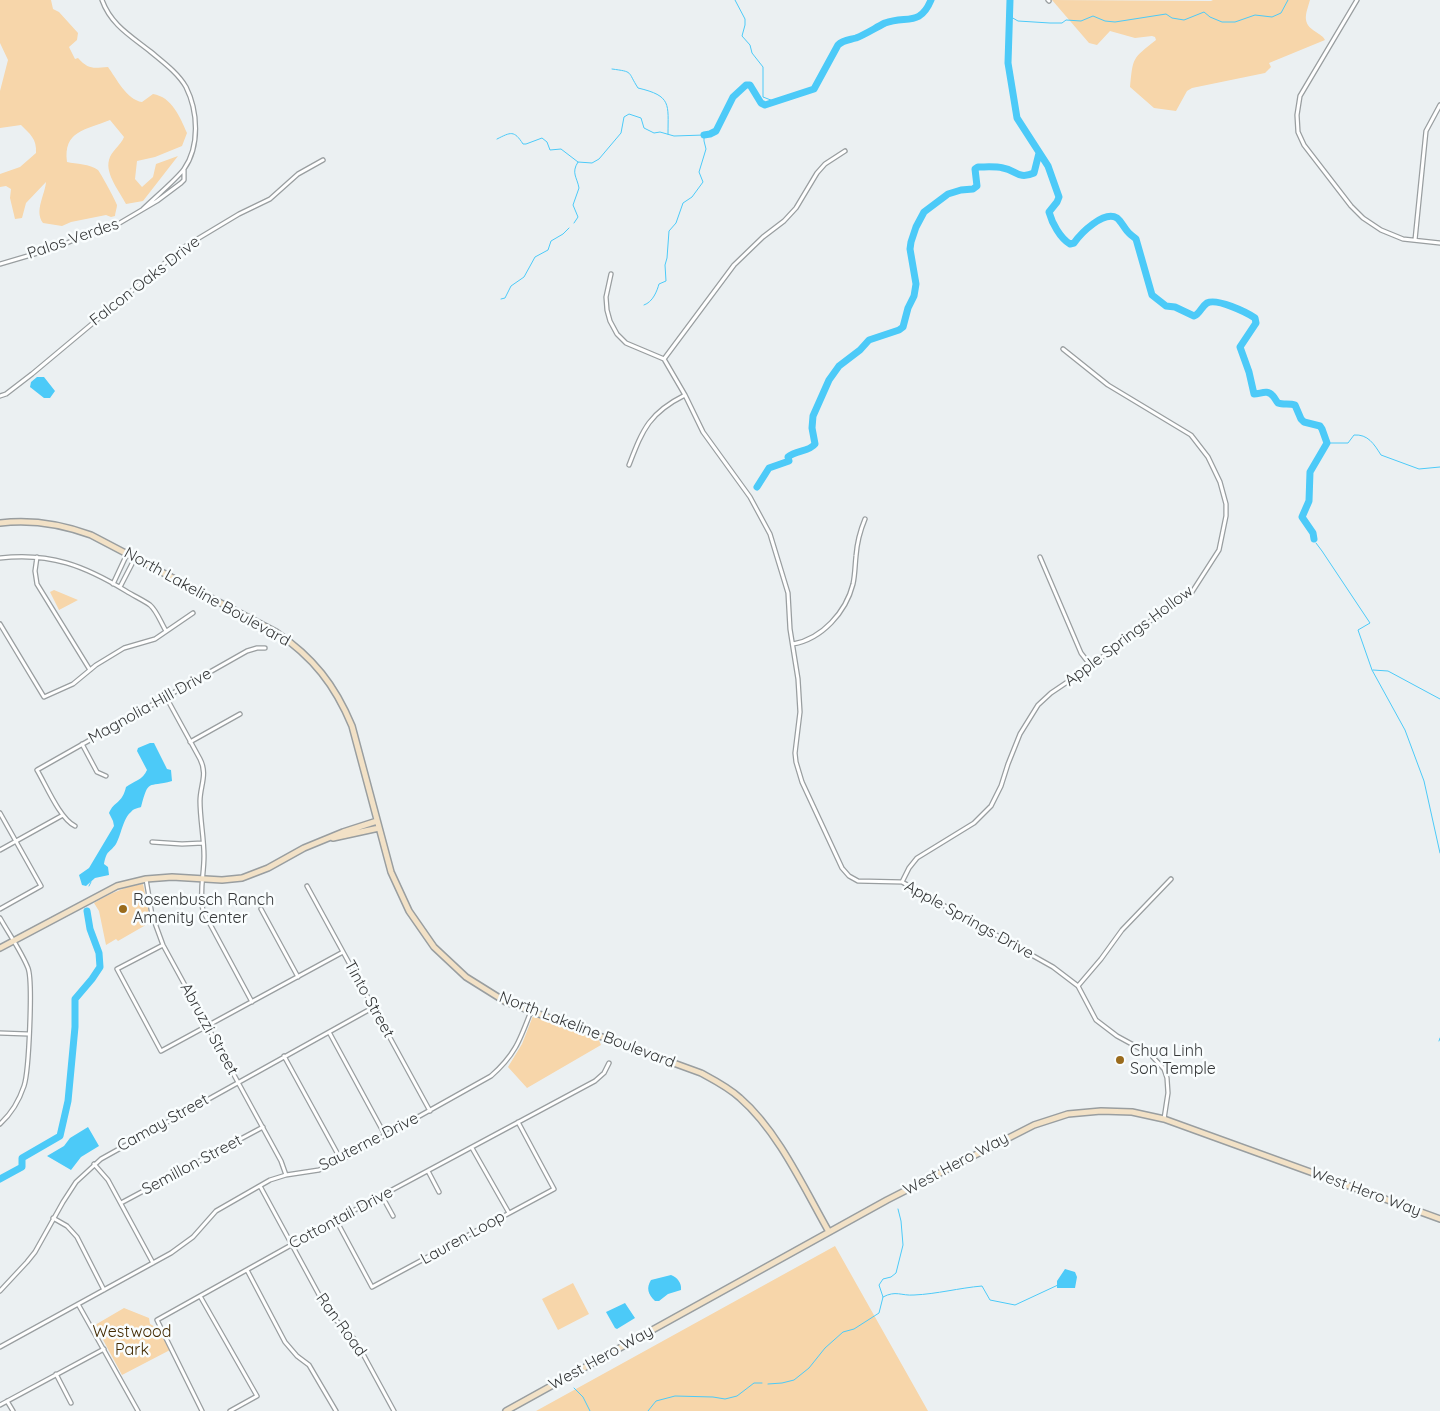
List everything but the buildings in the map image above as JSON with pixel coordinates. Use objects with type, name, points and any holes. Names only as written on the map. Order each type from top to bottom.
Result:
[{"type":"street","name":"Palos Verdes","points":[[102,0],[107,12],[118,27],[173,71],[186,88],[194,115],[196,134],[193,149],[184,169],[143,209]]},
{"type":"street","points":[[1357,0],[1300,96],[1297,114],[1298,132],[1304,146],[1351,206],[1363,218],[1380,230],[1403,239],[1440,243]]},
{"type":"street","points":[[1415,240],[1426,131],[1440,105]]},
{"type":"street","points":[[611,274],[606,296],[607,310],[616,334],[626,343],[664,359],[734,265],[796,208],[817,173],[825,164],[845,151]]},
{"type":"street","name":"Falcon Oaks Drive","points":[[0,396],[6,394],[32,374],[184,247],[239,214],[270,199],[298,174],[323,160]]},
{"type":"street","name":"Palos Verdes","points":[[0,264],[58,247],[126,220],[157,201],[181,183],[184,180],[184,169]]},
{"type":"street","name":"Apple Springs Hollow","points":[[902,882],[917,858],[974,823],[988,810],[1001,786],[1020,734],[1034,710],[1051,693],[1090,666],[1136,630],[1172,608],[1195,588],[1219,550],[1226,516],[1226,504],[1220,482],[1208,457],[1191,436],[1108,385],[1063,349]]},
{"type":"street","name":"Apple Springs Drive","points":[[664,359],[685,395],[703,432],[750,497],[765,522],[788,593],[790,629],[798,679],[800,710],[794,753],[798,772],[842,868],[849,876],[858,881],[902,882],[1053,967],[1078,986],[1096,1020],[1117,1036],[1150,1054],[1164,1069],[1168,1093],[1164,1119]]},
{"type":"street","points":[[629,465],[642,433],[652,418],[670,403],[685,395]]},
{"type":"street","points":[[793,644],[809,640],[819,634],[843,607],[854,581],[858,541],[865,518]]},
{"type":"street","name":"North Lakeline Boulevard","points":[[0,523],[16,521],[41,522],[73,528],[91,535],[276,632],[296,646],[311,660],[338,695],[352,726],[395,884],[408,911],[434,947],[466,977],[506,1002],[701,1073],[740,1097],[772,1132],[830,1232]]},
{"type":"street","points":[[113,584],[128,554]]},
{"type":"street","points":[[37,557],[34,571],[37,584],[90,670]]},
{"type":"street","points":[[1040,557],[1081,653],[1090,666]]},
{"type":"street","points":[[0,558],[52,558],[69,563],[113,584],[150,605],[166,631]]},
{"type":"street","points":[[120,588],[135,558]]},
{"type":"street","points":[[0,624],[44,697],[73,684],[90,670],[124,648],[148,642],[193,613]]},
{"type":"street","name":"Magnolia Hill Drive","points":[[63,815],[37,770],[247,651],[265,648]]},
{"type":"street","points":[[166,697],[202,763],[204,774],[200,800],[203,843],[201,898],[203,911],[252,1002]]},
{"type":"street","points":[[190,742],[240,714]]},
{"type":"street","points":[[82,744],[97,772],[106,776]]},
{"type":"street","points":[[0,813],[41,886],[0,909]]},
{"type":"street","points":[[0,850],[63,815],[70,824],[75,826]]},
{"type":"street","points":[[0,948],[117,886],[146,879],[172,877],[202,880],[242,878],[255,874],[304,848],[327,839],[378,825]]},
{"type":"street","points":[[152,842],[203,843]]},
{"type":"street","name":"Abruzzi Street","points":[[146,879],[152,916],[163,945],[282,1161],[286,1175]]},
{"type":"street","points":[[1078,986],[1122,930],[1171,879]]},
{"type":"street","name":"Tinto Street","points":[[307,886],[430,1111]]},
{"type":"street","points":[[261,909],[298,977]]},
{"type":"street","points":[[0,918],[28,968],[30,976],[25,1084],[16,1104],[0,1124]]},
{"type":"street","points":[[163,945],[117,969],[161,1051],[343,952]]},
{"type":"street","name":"Camay Street","points":[[0,1291],[35,1252],[53,1218],[76,1182],[94,1164],[115,1150],[238,1081],[374,1007]]},
{"type":"street","name":"Sauterne Drive","points":[[0,1347],[172,1253],[193,1237],[216,1211],[270,1180],[286,1175],[319,1170],[341,1160],[492,1076],[502,1067],[517,1047],[530,1011]]},
{"type":"street","points":[[0,1032],[28,1034]]},
{"type":"street","points":[[329,1032],[385,1135]]},
{"type":"street","points":[[284,1056],[341,1160]]},
{"type":"street","name":"Cottontail Drive","points":[[202,1411],[157,1320],[336,1220],[595,1081],[604,1073],[610,1063]]},
{"type":"street","name":"West Hero Way","points":[[506,1411],[830,1232],[1006,1138],[1052,1118],[1085,1112],[1132,1112],[1164,1119],[1440,1219]]},
{"type":"street","name":"Lauren Loop","points":[[336,1220],[372,1287],[554,1189],[518,1122]]},
{"type":"street","name":"Semillon Street","points":[[121,1204],[263,1127]]},
{"type":"street","points":[[472,1148],[509,1213]]},
{"type":"street","points":[[94,1164],[108,1180],[153,1263]]},
{"type":"street","points":[[428,1171],[439,1192]]},
{"type":"street","name":"Ran Road","points":[[260,1186],[330,1314],[357,1342],[394,1411]]},
{"type":"street","points":[[382,1196],[393,1216]]},
{"type":"street","points":[[53,1218],[67,1226],[77,1237],[104,1290]]},
{"type":"street","points":[[247,1270],[285,1342],[297,1356],[309,1365],[336,1411]]},
{"type":"street","points":[[200,1296],[257,1396],[230,1411]]},
{"type":"street","points":[[78,1304],[138,1411]]},
{"type":"street","points":[[0,1405],[104,1349]]},
{"type":"street","points":[[56,1374],[72,1403]]},
{"type":"street","points":[[7,1401],[13,1411]]},
{"type":"green space","points":[[0,0],[51,0],[53,9],[59,12],[78,33],[77,40],[69,47],[75,59],[78,58],[85,65],[92,67],[108,67],[122,88],[137,100],[142,102],[153,94],[160,96],[170,103],[187,133],[182,146],[155,157],[137,161],[135,179],[142,187],[153,177],[156,164],[178,156],[143,201],[126,204],[111,177],[108,165],[109,160],[124,137],[110,120],[84,130],[72,138],[67,152],[67,162],[87,165],[98,170],[117,205],[115,216],[106,215],[71,222],[62,226],[43,223],[40,208],[46,182],[26,203],[22,218],[15,219],[10,198],[11,189],[6,186],[0,187],[0,174],[20,167],[36,153],[36,148],[32,137],[21,125],[0,128],[0,91],[8,60],[0,43]]},
{"type":"green space","points":[[1052,0],[1310,0],[1306,22],[1311,29],[1325,40],[1269,63],[1271,67],[1265,73],[1192,88],[1187,91],[1176,111],[1154,108],[1130,87],[1135,59],[1156,40],[1155,37],[1135,38],[1110,31],[1097,45],[1089,43]]},
{"type":"green space","points":[[54,590],[78,600],[59,610],[50,592]]},
{"type":"green space","points":[[143,884],[151,922],[118,941],[116,939],[106,945],[99,911],[94,903],[118,891]]},
{"type":"green space","points":[[533,1016],[598,1038],[601,1045],[527,1088],[508,1067],[522,1044]]},
{"type":"green space","points":[[835,1246],[928,1411],[536,1411]]},
{"type":"green space","points":[[573,1283],[589,1314],[558,1330],[542,1299]]},
{"type":"green space","name":"Westwood Park","points":[[124,1308],[149,1318],[150,1324],[157,1328],[170,1350],[122,1375],[95,1325]]},
{"type":"water","points":[[37,377],[44,377],[55,391],[50,398],[44,398],[30,387],[31,382]]},
{"type":"water","points":[[154,743],[167,769],[171,770],[172,781],[150,786],[141,807],[133,810],[128,815],[116,844],[105,859],[104,864],[108,867],[109,875],[95,878],[86,886],[82,885],[79,875],[89,868],[114,826],[109,813],[111,809],[120,800],[126,787],[141,778],[147,770],[137,751],[138,748]]},
{"type":"water","points":[[88,1127],[99,1146],[81,1157],[71,1170],[47,1156],[64,1146],[70,1138]]},
{"type":"water","points":[[1065,1269],[1075,1272],[1077,1277],[1075,1288],[1057,1288],[1057,1281]]},
{"type":"water","points":[[671,1275],[679,1281],[681,1290],[668,1294],[659,1301],[655,1301],[648,1291],[651,1280]]},
{"type":"water","points":[[625,1303],[635,1318],[617,1329],[606,1312]]},
{"type":"waterway","points":[[735,0],[745,19],[742,36],[750,45],[752,53],[763,67],[763,97],[776,102]]},
{"type":"waterway","points":[[704,135],[716,131],[733,97],[746,85],[750,85],[761,103],[765,105],[814,89],[840,43],[856,38],[885,23],[917,17],[927,8],[931,0]]},
{"type":"waterway","points":[[1010,0],[1008,63],[1017,118],[1048,166],[1059,197],[1049,212],[1054,225],[1070,244],[1074,243],[1087,229],[1100,220],[1112,216],[1117,218],[1136,239],[1152,295],[1166,306],[1175,307],[1194,316],[1207,303],[1217,302],[1238,309],[1255,318],[1256,323],[1240,347],[1254,394],[1268,393],[1278,403],[1295,405],[1304,422],[1320,426],[1327,443],[1310,472],[1309,501],[1302,517],[1313,533],[1314,539]]},
{"type":"waterway","points":[[1011,17],[1018,21],[1062,23],[1066,20],[1081,21],[1093,16],[1105,21],[1115,22],[1166,14],[1172,18],[1184,20],[1204,12],[1222,22],[1235,22],[1255,15],[1272,17],[1281,13],[1288,0]]},
{"type":"waterway","points":[[612,69],[629,73],[638,88],[657,94],[662,98],[667,108],[668,134]]},
{"type":"waterway","points":[[574,223],[578,217],[573,205],[579,188],[575,172],[576,166],[578,162],[592,163],[599,159],[621,133],[624,117],[629,114],[641,118],[644,128],[654,133],[660,132],[674,136],[704,135],[706,149],[699,172],[703,182],[692,197],[683,203],[676,223],[669,231],[665,265],[666,281],[659,284],[652,299],[644,305]]},
{"type":"waterway","points":[[497,139],[509,134],[515,134],[523,144],[526,144],[542,138],[547,142],[550,150],[561,149],[578,162]]},
{"type":"waterway","points":[[757,487],[769,468],[789,461],[788,457],[791,455],[815,444],[812,428],[813,416],[829,380],[839,366],[860,350],[869,340],[903,327],[908,308],[914,296],[916,284],[910,249],[911,242],[924,212],[948,194],[973,189],[977,186],[975,169],[978,167],[1000,167],[1021,175],[1034,173],[1039,153]]},
{"type":"waterway","points":[[501,299],[505,298],[511,286],[524,277],[535,257],[548,250],[551,241],[569,228]]},
{"type":"waterway","points":[[1327,443],[1348,443],[1354,435],[1359,435],[1370,440],[1381,455],[1419,469],[1440,467]]},
{"type":"waterway","points":[[1316,543],[1370,623],[1358,630],[1372,670],[1405,730],[1424,781],[1440,853]]},
{"type":"waterway","points":[[1373,670],[1388,671],[1440,699]]},
{"type":"waterway","points":[[89,886],[91,882]]},
{"type":"waterway","points":[[0,1179],[22,1167],[22,1158],[60,1136],[68,1101],[75,1027],[75,999],[100,967],[99,953],[90,929],[87,911]]},
{"type":"waterway","points":[[768,1384],[794,1380],[809,1368],[825,1348],[843,1332],[854,1329],[879,1313],[883,1297],[879,1285],[883,1279],[891,1277],[896,1273],[903,1245],[898,1209]]},
{"type":"waterway","points":[[883,1297],[891,1294],[923,1294],[982,1286],[990,1300],[1015,1305],[1058,1285]]},
{"type":"waterway","points":[[648,1411],[656,1401],[675,1396],[725,1399],[737,1396],[754,1383],[762,1383]]},
{"type":"waterway","points":[[574,1388],[583,1397],[590,1411]]},
{"type":"place","name":"Rosenbusch Ranch Amenity Center","points":[[123,909]]},
{"type":"place","name":"Chua Linh Son Temple","points":[[1120,1060]]}]
